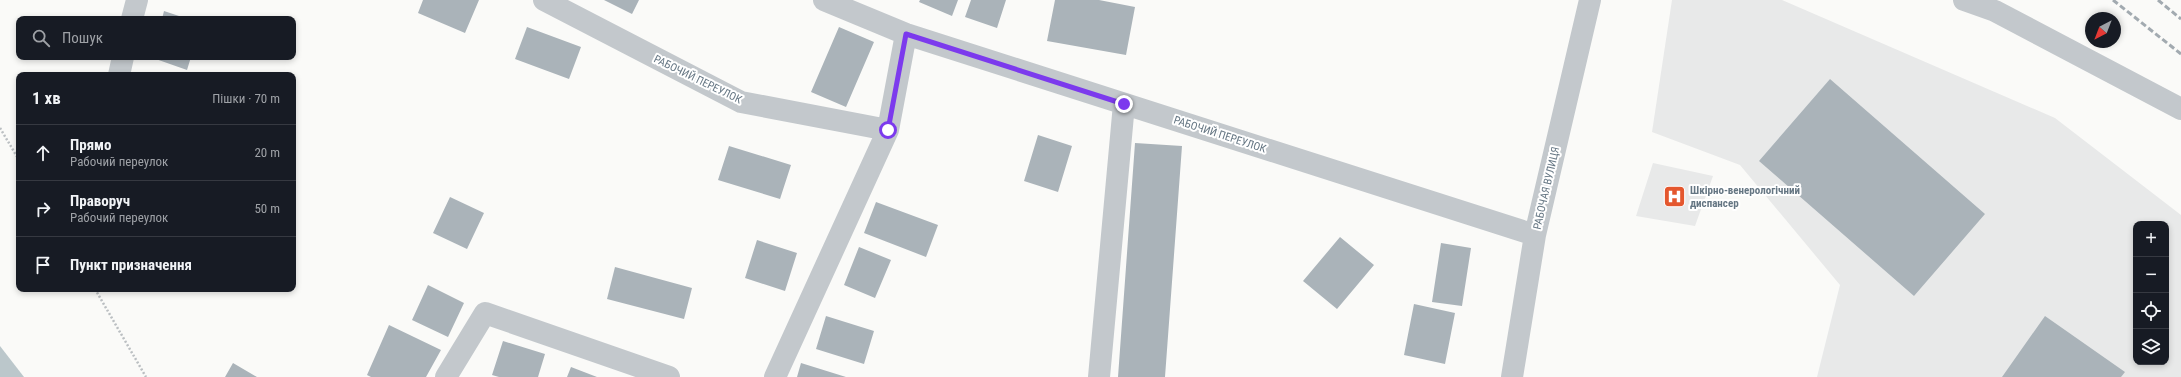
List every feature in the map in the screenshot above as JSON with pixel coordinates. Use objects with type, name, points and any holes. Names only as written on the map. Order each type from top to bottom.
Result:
[{"type":"street","points":[[133,16],[136,0]]},
{"type":"street","name":"РАБОЧИЙ ПЕРЕУЛОК","points":[[544,0],[741,102],[888,130]]},
{"type":"street","name":"РАБОЧИЙ ПЕРЕУЛОК","points":[[824,0],[906,34],[1535,235]]},
{"type":"street","name":"РАБОЧАЯ ВУЛИЦЯ","points":[[1512,377],[1535,235],[1590,0]]},
{"type":"street","points":[[1964,0],[1995,11],[2181,109]]},
{"type":"street","points":[[775,377],[888,130],[906,34]]},
{"type":"street","points":[[120,72],[122,60]]},
{"type":"street","points":[[1099,377],[1124,104]]},
{"type":"street","points":[[446,377],[485,313],[669,377]]},
{"type":"path","points":[[0,128],[16,155]]},
{"type":"path","points":[[97,292],[146,377]]},
{"type":"shaded area","points":[[1672,0],[1782,0],[2055,118],[2181,215],[2181,377],[1817,377],[1840,285],[1740,165],[1652,132]]},
{"type":"shaded area","name":"Шкірно-венерологічний диспансер","points":[[1653,163],[1713,176],[1695,226],[1636,216]]},
{"type":"shaded area","points":[[0,346],[24,377],[0,377]]},
{"type":"building","points":[[423,0],[479,0],[465,33],[418,13]]},
{"type":"building","points":[[604,0],[639,0],[632,14]]},
{"type":"building","points":[[920,0],[958,0],[952,16],[919,2]]},
{"type":"building","points":[[971,0],[1006,0],[997,28],[965,17]]},
{"type":"building","points":[[1055,0],[1099,0],[1135,7],[1126,55],[1047,41]]},
{"type":"building","points":[[164,11],[179,16],[163,16]]},
{"type":"building","points":[[527,27],[581,47],[569,79],[515,59]]},
{"type":"building","points":[[839,27],[874,42],[846,107],[811,92]]},
{"type":"building","points":[[159,60],[190,60],[187,70]]},
{"type":"building","points":[[1830,79],[1985,214],[1914,296],[1759,161]]},
{"type":"building","points":[[1038,135],[1072,146],[1058,192],[1024,181]]},
{"type":"building","points":[[1135,143],[1182,146],[1165,377],[1118,377]]},
{"type":"building","points":[[729,146],[791,165],[780,199],[718,180]]},
{"type":"building","points":[[450,197],[484,213],[467,249],[433,233]]},
{"type":"building","points":[[876,202],[938,225],[926,257],[864,233]]},
{"type":"building","points":[[1340,237],[1374,265],[1337,309],[1303,281]]},
{"type":"building","points":[[757,240],[797,253],[785,291],[745,278]]},
{"type":"building","points":[[1441,243],[1471,248],[1462,306],[1432,302]]},
{"type":"building","points":[[859,247],[891,260],[875,298],[844,285]]},
{"type":"building","points":[[615,267],[692,288],[684,319],[607,299]]},
{"type":"building","points":[[428,285],[464,303],[448,337],[412,320]]},
{"type":"building","points":[[1414,304],[1455,313],[1445,364],[1404,355]]},
{"type":"building","points":[[826,316],[874,331],[864,364],[816,349]]},
{"type":"building","points":[[2045,316],[2125,372],[2121,377],[2002,377]]},
{"type":"building","points":[[389,325],[441,350],[426,377],[371,377],[367,375]]},
{"type":"building","points":[[503,341],[545,354],[538,377],[499,377],[492,375]]},
{"type":"building","points":[[233,363],[257,377],[225,377]]},
{"type":"building","points":[[801,363],[846,377],[797,377]]},
{"type":"building","points":[[571,367],[597,377],[567,377]]},
{"type":"railway","points":[[2113,0],[2181,54]]},
{"type":"railway","points":[[2158,0],[2181,19]]},
{"type":"place","name":"Шкірно-венерологічний диспансер","points":[[1674,196]]},
{"type":"route","points":[[888,130],[906,34],[1124,104]]}]
